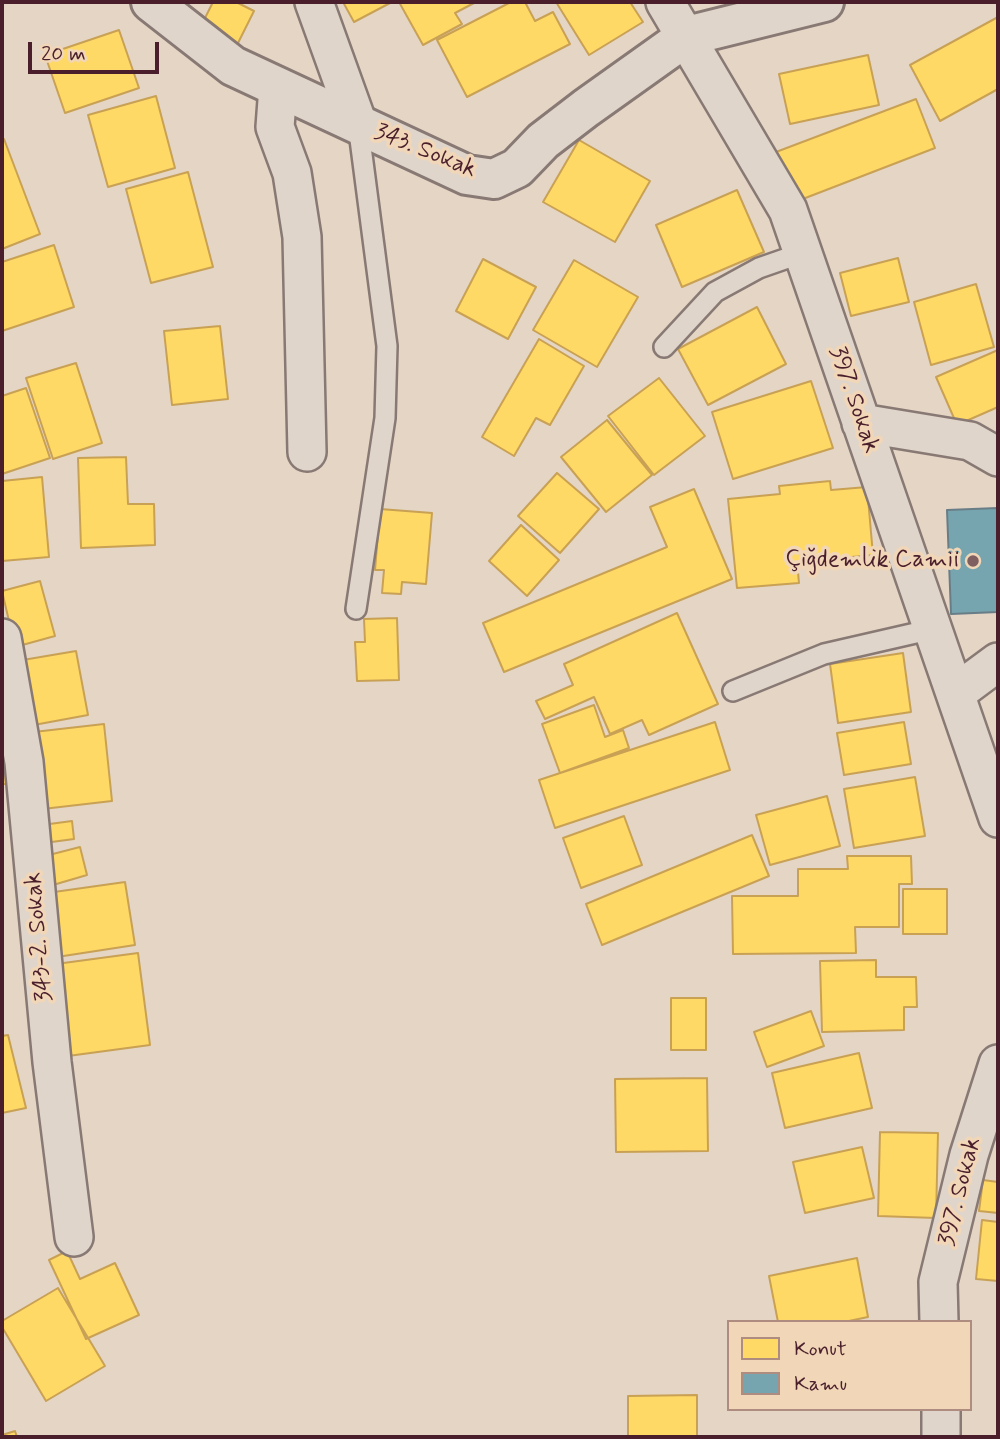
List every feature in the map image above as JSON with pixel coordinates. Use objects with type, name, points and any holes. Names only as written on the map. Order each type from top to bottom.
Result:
[{"type":"street","name":"343. Sokak","points":[[151,2],[233,66],[467,175],[494,178],[517,168],[544,141],[586,108],[687,36]]},
{"type":"street","points":[[314,2],[358,124]]},
{"type":"street","name":"397. Sokak","points":[[665,2],[788,210],[998,818]]},
{"type":"street","points":[[687,36],[824,2]]},
{"type":"street","points":[[278,87],[275,127],[292,173],[302,237],[307,452]]},
{"type":"street","points":[[861,423],[970,441],[998,457]]},
{"type":"street","name":"343-2. Sokak","points":[[2,638],[24,762],[52,1062],[74,1237]]},
{"type":"street","points":[[956,694],[998,662]]},
{"type":"street","name":"397. Sokak","points":[[939,1320],[938,1282],[969,1155],[998,1064]]},
{"type":"street","points":[[941,1411],[941,1437]]},
{"type":"lane","points":[[356,609],[385,418],[387,346],[358,124]]},
{"type":"lane","points":[[664,346],[715,292],[759,268],[802,253]]},
{"type":"lane","points":[[733,691],[824,654],[933,629]]},
{"type":"building: Konut","points":[[213,2],[236,2],[254,11],[237,45],[201,26]]},
{"type":"building: Konut","points":[[343,2],[392,2],[354,22]]},
{"type":"building: Konut","points":[[399,2],[476,2],[455,13],[462,24],[423,45]]},
{"type":"building: Konut","points":[[511,2],[525,2],[535,21],[553,12],[570,44],[467,97],[437,40]]},
{"type":"building: Konut","points":[[556,2],[630,2],[643,22],[589,55]]},
{"type":"building: Konut","points":[[998,17],[998,89],[940,121],[910,65]]},
{"type":"building: Konut","points":[[119,30],[139,88],[65,113],[45,55]]},
{"type":"building: Konut","points":[[868,55],[879,105],[790,124],[779,74]]},
{"type":"building: Konut","points":[[156,96],[175,168],[108,187],[88,115]]},
{"type":"building: Konut","points":[[916,99],[935,148],[795,202],[776,152]]},
{"type":"building: Konut","points":[[4,139],[40,234],[2,249],[2,140]]},
{"type":"building: Konut","points":[[579,140],[650,181],[615,242],[543,202]]},
{"type":"building: Konut","points":[[188,172],[213,267],[151,283],[126,189]]},
{"type":"building: Konut","points":[[737,190],[764,252],[682,287],[656,225]]},
{"type":"building: Konut","points":[[54,245],[74,307],[2,331],[2,262]]},
{"type":"building: Konut","points":[[898,258],[909,302],[851,316],[840,273]]},
{"type":"building: Konut","points":[[483,259],[536,287],[508,339],[456,311]]},
{"type":"building: Konut","points":[[574,260],[638,297],[597,367],[533,330]]},
{"type":"building: Konut","points":[[976,284],[994,347],[931,365],[914,302]]},
{"type":"building: Konut","points":[[757,307],[786,364],[708,405],[678,349]]},
{"type":"building: Konut","points":[[220,326],[228,399],[172,405],[164,331]]},
{"type":"building: Konut","points":[[539,339],[584,366],[550,425],[536,418],[514,456],[482,437]]},
{"type":"building: Konut","points":[[998,350],[998,407],[957,425],[936,377]]},
{"type":"building: Konut","points":[[76,363],[102,443],[53,459],[26,378]]},
{"type":"building: Konut","points":[[659,378],[705,436],[654,475],[608,416]]},
{"type":"building: Konut","points":[[811,381],[833,448],[733,479],[712,412]]},
{"type":"building: Konut","points":[[26,388],[50,458],[2,474],[2,396]]},
{"type":"building: Konut","points":[[607,420],[652,475],[606,512],[561,457]]},
{"type":"building: Konut","points":[[126,457],[128,504],[154,504],[155,545],[81,548],[78,458]]},
{"type":"building: Konut","points":[[557,473],[599,509],[560,553],[518,516]]},
{"type":"building: Konut","points":[[42,477],[49,557],[2,561],[2,481]]},
{"type":"building: Konut","points":[[830,481],[831,490],[867,487],[873,555],[797,562],[799,583],[737,588],[728,499],[780,494],[779,486]]},
{"type":"building: Konut","points":[[694,489],[732,579],[504,672],[483,623],[667,547],[650,507]]},
{"type":"building: Konut","points":[[380,509],[432,513],[426,584],[402,582],[401,594],[382,593],[384,570],[375,570]]},
{"type":"building: Konut","points":[[521,525],[559,560],[527,596],[489,561]]},
{"type":"building: Konut","points":[[40,581],[55,636],[15,647],[2,591]]},
{"type":"building: Konut","points":[[677,613],[718,704],[649,735],[642,720],[610,734],[594,697],[545,719],[536,701],[573,685],[564,664]]},
{"type":"building: Konut","points":[[397,618],[399,680],[357,681],[355,642],[365,642],[364,619]]},
{"type":"building: Konut","points":[[76,651],[88,715],[23,727],[11,662]]},
{"type":"building: Konut","points":[[903,653],[911,712],[838,723],[830,664]]},
{"type":"building: Konut","points":[[594,705],[605,737],[623,730],[629,748],[560,773],[542,724]]},
{"type":"building: Konut","points":[[715,722],[730,770],[555,828],[539,780]]},
{"type":"building: Konut","points":[[904,722],[911,764],[844,775],[837,733]]},
{"type":"building: Konut","points":[[104,724],[112,801],[34,810],[25,733]]},
{"type":"building: Konut","points":[[2,739],[6,784],[2,784]]},
{"type":"building: Konut","points":[[915,777],[925,836],[854,848],[844,789]]},
{"type":"building: Konut","points":[[827,796],[840,846],[770,865],[756,815]]},
{"type":"building: Konut","points":[[624,816],[642,865],[581,888],[563,838]]},
{"type":"building: Konut","points":[[72,821],[74,839],[44,843],[42,825]]},
{"type":"building: Konut","points":[[752,835],[769,876],[602,945],[586,904]]},
{"type":"building: Konut","points":[[80,847],[87,875],[53,885],[45,856]]},
{"type":"building: Konut","points":[[847,856],[911,856],[912,884],[899,884],[899,927],[855,927],[856,953],[733,954],[732,896],[798,896],[798,869],[848,869]]},
{"type":"building: Konut","points":[[125,882],[135,945],[57,957],[47,893]]},
{"type":"building: Konut","points":[[903,889],[947,889],[947,934],[903,934]]},
{"type":"building: Konut","points":[[138,953],[150,1045],[68,1056],[56,964]]},
{"type":"building: Konut","points":[[876,960],[876,977],[916,977],[917,1007],[904,1007],[904,1030],[822,1032],[820,961]]},
{"type":"building: Konut","points":[[671,998],[706,998],[706,1050],[671,1050]]},
{"type":"building: Konut","points":[[811,1011],[824,1046],[767,1067],[754,1032]]},
{"type":"building: Konut","points":[[8,1035],[26,1108],[2,1113],[2,1036]]},
{"type":"building: Konut","points":[[859,1053],[872,1108],[785,1128],[772,1073]]},
{"type":"building: Konut","points":[[707,1078],[708,1151],[616,1152],[615,1079]]},
{"type":"building: Konut","points":[[880,1132],[938,1133],[936,1218],[878,1216]]},
{"type":"building: Konut","points":[[862,1147],[874,1198],[805,1213],[793,1162]]},
{"type":"building: Konut","points":[[983,1180],[998,1182],[998,1213],[979,1211]]},
{"type":"building: Konut","points":[[982,1220],[998,1222],[998,1281],[976,1279]]},
{"type":"building: Konut","points":[[67,1251],[80,1279],[115,1263],[139,1315],[86,1339],[49,1260]]},
{"type":"building: Konut","points":[[857,1258],[868,1317],[854,1320],[778,1320],[769,1276]]},
{"type":"building: Konut","points":[[58,1288],[105,1366],[46,1401],[2,1327],[2,1321]]},
{"type":"building: Konut","points":[[697,1395],[697,1437],[628,1437],[628,1396]]},
{"type":"building: Konut","points":[[15,1431],[17,1437],[2,1437],[2,1435]]},
{"type":"building: Kamu","name":"Çiğdemlik Camii","points":[[998,508],[998,612],[951,614],[947,510]]},
{"type":"place","name":"Çiğdemlik Camii","points":[[973,561]]}]
